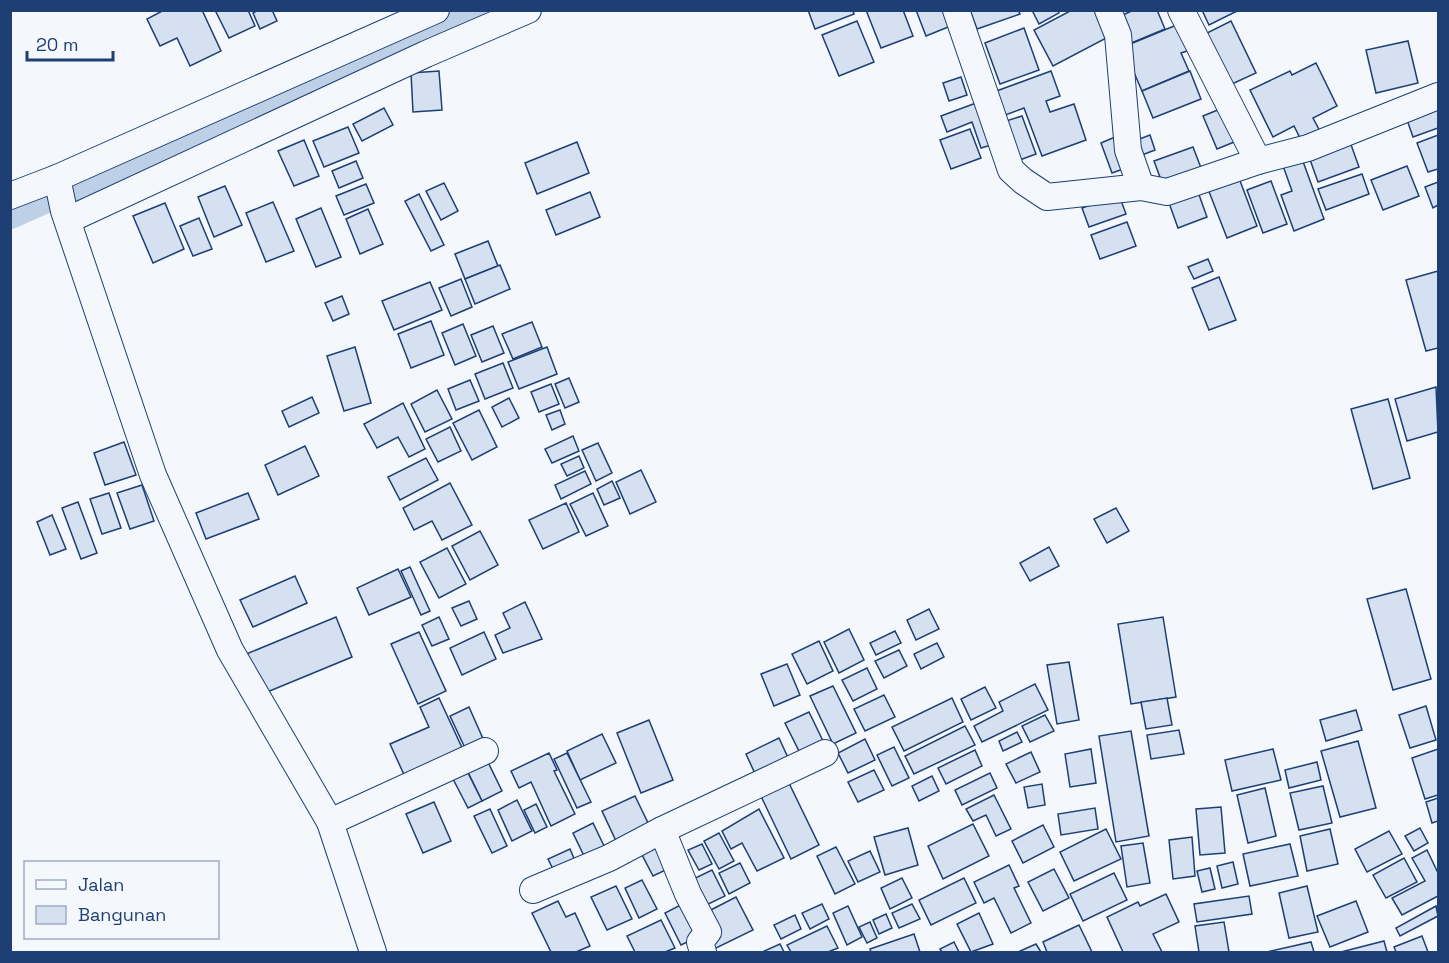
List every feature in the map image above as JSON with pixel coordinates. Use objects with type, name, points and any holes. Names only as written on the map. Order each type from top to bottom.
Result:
[{"type":"street","points":[[62,200],[347,48],[436,10]]},
{"type":"street","points":[[10,196],[62,200],[426,54],[528,10]]},
{"type":"street","points":[[956,10],[1011,170],[1023,182],[1047,196],[1141,188],[1167,192],[1258,161],[1308,148],[1438,96]]},
{"type":"street","points":[[1108,10],[1118,34],[1128,150],[1141,188]]},
{"type":"street","points":[[1181,10],[1258,161]]},
{"type":"street","points":[[62,200],[153,475],[230,650],[330,822],[374,952]]},
{"type":"street","points":[[330,822],[485,751]]},
{"type":"street","points":[[532,890],[609,858],[662,830],[825,753]]},
{"type":"street","points":[[662,830],[688,894],[708,932],[700,942],[703,952]]},
{"type":"building","points":[[164,10],[202,10],[221,51],[190,66],[177,38],[160,46],[147,19]]},
{"type":"building","points":[[215,10],[248,10],[255,26],[229,38]]},
{"type":"building","points":[[259,10],[272,10],[277,21],[260,29],[253,13]]},
{"type":"building","points":[[808,10],[853,10],[854,14],[815,29]]},
{"type":"building","points":[[866,10],[903,10],[913,36],[881,48]]},
{"type":"building","points":[[916,10],[953,10],[958,23],[926,36]]},
{"type":"building","points":[[970,10],[1018,10],[1020,14],[977,29]]},
{"type":"building","points":[[1032,10],[1058,10],[1059,13],[1039,24]]},
{"type":"building","points":[[1072,10],[1102,10],[1114,34],[1053,66],[1034,30]]},
{"type":"building","points":[[1134,10],[1157,10],[1165,29],[1129,44],[1118,17]]},
{"type":"building","points":[[1202,10],[1239,10],[1209,25]]},
{"type":"building","points":[[857,21],[874,62],[839,76],[822,35]]},
{"type":"building","points":[[1231,21],[1256,73],[1232,84],[1207,33]]},
{"type":"building","points":[[1179,24],[1190,50],[1181,53],[1189,71],[1142,91],[1123,47]]},
{"type":"building","points":[[1024,28],[1039,70],[1000,84],[985,43]]},
{"type":"building","points":[[1408,41],[1418,83],[1376,93],[1366,50]]},
{"type":"building","points":[[1316,63],[1337,106],[1313,118],[1322,135],[1303,144],[1294,126],[1273,137],[1250,90],[1290,71],[1292,75]]},
{"type":"building","points":[[439,71],[442,110],[413,112],[411,73]]},
{"type":"building","points":[[1051,71],[1060,96],[1046,101],[1050,112],[1074,104],[1086,140],[1042,156],[1024,108],[1000,117],[991,93]]},
{"type":"building","points":[[1190,71],[1201,99],[1153,118],[1142,91]]},
{"type":"building","points":[[961,77],[967,95],[949,101],[943,83]]},
{"type":"building","points":[[976,103],[991,145],[981,148],[972,122],[947,132],[941,116]]},
{"type":"building","points":[[1438,104],[1438,128],[1413,137],[1406,117]]},
{"type":"building","points":[[1225,107],[1239,140],[1217,149],[1203,116]]},
{"type":"building","points":[[384,108],[393,125],[362,141],[353,124]]},
{"type":"building","points":[[1022,116],[1036,154],[1017,161],[1003,122]]},
{"type":"building","points":[[348,127],[359,153],[324,167],[313,141]]},
{"type":"building","points":[[970,129],[981,158],[951,169],[940,140]]},
{"type":"building","points":[[1150,135],[1155,150],[1142,155],[1137,140]]},
{"type":"building","points":[[1438,135],[1438,169],[1428,172],[1417,143]]},
{"type":"building","points":[[1115,137],[1126,168],[1112,173],[1101,143]]},
{"type":"building","points":[[1349,139],[1359,167],[1318,182],[1308,154]]},
{"type":"building","points":[[304,140],[319,176],[294,186],[278,151]]},
{"type":"building","points":[[577,142],[589,173],[537,194],[525,163]]},
{"type":"building","points":[[1193,147],[1203,173],[1164,188],[1154,161]]},
{"type":"building","points":[[1301,156],[1324,219],[1294,231],[1281,195],[1292,191],[1282,163]]},
{"type":"building","points":[[356,161],[363,178],[339,188],[332,171]]},
{"type":"building","points":[[1407,166],[1419,196],[1383,210],[1371,180]]},
{"type":"building","points":[[1362,174],[1369,194],[1326,210],[1318,189]]},
{"type":"building","points":[[1239,178],[1257,226],[1227,238],[1208,189]]},
{"type":"building","points":[[1271,181],[1287,224],[1263,233],[1247,190]]},
{"type":"building","points":[[1438,182],[1438,205],[1433,208],[1425,187]]},
{"type":"building","points":[[444,183],[458,211],[441,220],[426,191]]},
{"type":"building","points":[[366,184],[374,203],[344,215],[336,196]]},
{"type":"building","points":[[225,186],[242,225],[214,237],[198,197]]},
{"type":"building","points":[[590,192],[600,217],[556,235],[546,210]]},
{"type":"building","points":[[1198,192],[1207,217],[1178,228],[1169,203]]},
{"type":"building","points":[[419,194],[444,245],[431,251],[405,201]]},
{"type":"building","points":[[1119,195],[1126,214],[1089,227],[1082,208]]},
{"type":"building","points":[[273,202],[294,251],[266,262],[246,213]]},
{"type":"building","points":[[165,203],[184,249],[153,263],[133,216]]},
{"type":"building","points":[[321,208],[341,257],[316,267],[296,219]]},
{"type":"building","points":[[368,209],[383,244],[360,254],[346,219]]},
{"type":"building","points":[[199,218],[212,249],[193,256],[180,226]]},
{"type":"building","points":[[1127,222],[1136,246],[1100,259],[1091,235]]},
{"type":"building","points":[[488,241],[498,266],[465,279],[455,254]]},
{"type":"building","points":[[1208,259],[1213,271],[1194,279],[1188,267]]},
{"type":"building","points":[[500,265],[510,289],[475,304],[465,279]]},
{"type":"building","points":[[1438,271],[1438,348],[1426,351],[1406,280]]},
{"type":"building","points":[[1219,277],[1236,320],[1209,330],[1192,288]]},
{"type":"building","points":[[461,279],[472,307],[451,316],[439,288]]},
{"type":"building","points":[[430,282],[442,310],[394,330],[382,301]]},
{"type":"building","points":[[342,296],[349,314],[333,321],[325,303]]},
{"type":"building","points":[[431,321],[444,355],[411,368],[398,334]]},
{"type":"building","points":[[532,322],[542,347],[513,359],[502,334]]},
{"type":"building","points":[[463,324],[476,356],[455,365],[442,333]]},
{"type":"building","points":[[493,326],[504,353],[482,362],[471,335]]},
{"type":"building","points":[[355,347],[371,403],[344,411],[327,356]]},
{"type":"building","points":[[547,347],[557,374],[519,389],[508,362]]},
{"type":"building","points":[[503,363],[513,388],[485,399],[475,374]]},
{"type":"building","points":[[569,378],[579,402],[565,408],[555,384]]},
{"type":"building","points":[[470,380],[479,401],[456,410],[448,389]]},
{"type":"building","points":[[551,384],[559,404],[539,412],[531,392]]},
{"type":"building","points":[[1436,387],[1438,432],[1407,441],[1395,399]]},
{"type":"building","points":[[437,390],[452,419],[425,432],[411,404]]},
{"type":"building","points":[[312,397],[319,413],[289,427],[282,411]]},
{"type":"building","points":[[509,398],[519,418],[502,427],[492,407]]},
{"type":"building","points":[[1388,399],[1410,478],[1373,489],[1351,409]]},
{"type":"building","points":[[403,403],[425,449],[409,457],[398,437],[377,448],[364,424]]},
{"type":"building","points":[[479,410],[497,447],[472,460],[453,423]]},
{"type":"building","points":[[560,410],[565,424],[552,430],[546,415]]},
{"type":"building","points":[[450,427],[461,451],[438,462],[426,439]]},
{"type":"building","points":[[573,436],[579,451],[552,463],[545,449]]},
{"type":"building","points":[[124,442],[136,475],[105,485],[94,453]]},
{"type":"building","points":[[598,443],[612,473],[596,481],[582,450]]},
{"type":"building","points":[[305,446],[319,476],[278,495],[265,465]]},
{"type":"building","points":[[579,456],[584,468],[567,476],[561,464]]},
{"type":"building","points":[[426,458],[438,480],[400,500],[388,477]]},
{"type":"building","points":[[641,470],[656,502],[630,514],[616,482]]},
{"type":"building","points":[[585,471],[591,484],[561,499],[555,485]]},
{"type":"building","points":[[612,481],[620,498],[604,505],[597,489]]},
{"type":"building","points":[[450,483],[472,525],[442,540],[432,521],[414,530],[403,508]]},
{"type":"building","points":[[142,485],[154,521],[130,529],[117,493]]},
{"type":"building","points":[[109,493],[121,528],[102,534],[90,499]]},
{"type":"building","points":[[248,493],[259,519],[206,539],[196,513]]},
{"type":"building","points":[[593,493],[608,526],[586,536],[570,504]]},
{"type":"building","points":[[78,502],[97,553],[81,559],[62,508]]},
{"type":"building","points":[[566,503],[579,532],[543,549],[529,520]]},
{"type":"building","points":[[1116,508],[1129,531],[1107,543],[1094,519]]},
{"type":"building","points":[[52,515],[66,549],[50,555],[37,522]]},
{"type":"building","points":[[480,531],[498,565],[470,580],[452,546]]},
{"type":"building","points":[[1049,547],[1059,566],[1030,581],[1020,563]]},
{"type":"building","points":[[447,548],[466,584],[439,598],[420,562]]},
{"type":"building","points":[[410,567],[430,611],[421,615],[401,571]]},
{"type":"building","points":[[398,569],[411,597],[369,615],[357,588]]},
{"type":"building","points":[[295,576],[307,603],[253,627],[240,600]]},
{"type":"building","points":[[1406,589],[1431,679],[1393,690],[1367,599]]},
{"type":"building","points":[[469,601],[477,619],[461,626],[452,608]]},
{"type":"building","points":[[525,602],[542,639],[503,653],[495,635],[510,628],[503,613]]},
{"type":"building","points":[[929,609],[939,629],[916,640],[907,620]]},
{"type":"building","points":[[336,617],[352,657],[260,695],[244,655]]},
{"type":"building","points":[[439,617],[449,639],[432,646],[422,625]]},
{"type":"building","points":[[1163,617],[1176,697],[1131,704],[1118,624]]},
{"type":"building","points":[[849,629],[864,660],[839,673],[824,642]]},
{"type":"building","points":[[895,631],[901,643],[876,655],[870,643]]},
{"type":"building","points":[[419,632],[446,691],[418,704],[391,644]]},
{"type":"building","points":[[484,632],[496,659],[462,675],[450,648]]},
{"type":"building","points":[[819,641],[833,671],[807,684],[792,654]]},
{"type":"building","points":[[937,643],[944,657],[921,669],[914,654]]},
{"type":"building","points":[[899,650],[907,666],[884,678],[875,661]]},
{"type":"building","points":[[1069,662],[1079,720],[1057,724],[1047,665]]},
{"type":"building","points":[[787,664],[800,695],[774,706],[761,674]]},
{"type":"building","points":[[867,668],[877,689],[853,701],[842,680]]},
{"type":"building","points":[[1035,684],[1048,710],[982,742],[974,726],[1003,711],[999,702]]},
{"type":"building","points":[[833,686],[856,733],[833,744],[810,696]]},
{"type":"building","points":[[985,687],[996,708],[971,720],[961,699]]},
{"type":"building","points":[[884,695],[895,717],[865,731],[854,709]]},
{"type":"building","points":[[439,698],[464,752],[406,779],[390,744],[429,727],[420,707]]},
{"type":"building","points":[[952,698],[963,722],[904,751],[892,727]]},
{"type":"building","points":[[1167,698],[1172,725],[1146,729],[1141,702]]},
{"type":"building","points":[[1426,706],[1436,740],[1410,748],[1399,715]]},
{"type":"building","points":[[469,707],[484,741],[466,750],[450,716]]},
{"type":"building","points":[[1356,710],[1362,730],[1326,741],[1320,720]]},
{"type":"building","points":[[809,712],[824,743],[801,755],[785,723]]},
{"type":"building","points":[[1045,715],[1054,731],[1030,742],[1022,726]]},
{"type":"building","points":[[649,720],[673,780],[641,793],[617,733]]},
{"type":"building","points":[[965,726],[975,745],[914,774],[905,756]]},
{"type":"building","points":[[1179,730],[1184,754],[1151,759],[1147,735]]},
{"type":"building","points":[[1131,731],[1149,836],[1116,842],[1099,736]]},
{"type":"building","points":[[1017,732],[1022,742],[1003,751],[999,741]]},
{"type":"building","points":[[602,734],[616,763],[580,780],[567,751]]},
{"type":"building","points":[[779,738],[790,762],[757,778],[746,754]]},
{"type":"building","points":[[865,739],[875,760],[848,773],[838,753]]},
{"type":"building","points":[[1358,741],[1376,808],[1340,817],[1321,751]]},
{"type":"building","points":[[894,747],[909,778],[892,786],[877,755]]},
{"type":"building","points":[[1091,749],[1096,783],[1070,787],[1065,754]]},
{"type":"building","points":[[1273,749],[1281,780],[1232,791],[1225,760]]},
{"type":"building","points":[[1438,749],[1438,795],[1425,799],[1412,758]]},
{"type":"building","points":[[975,750],[982,766],[946,784],[938,768]]},
{"type":"building","points":[[1031,752],[1040,772],[1016,783],[1006,764]]},
{"type":"building","points":[[549,753],[557,770],[554,771],[575,814],[551,826],[531,782],[519,788],[511,771]]},
{"type":"building","points":[[567,753],[591,802],[577,808],[554,759]]},
{"type":"building","points":[[486,758],[502,791],[482,801],[466,768]]},
{"type":"building","points":[[1317,762],[1321,780],[1289,788],[1285,770]]},
{"type":"building","points":[[874,770],[884,790],[858,802],[848,782]]},
{"type":"building","points":[[468,773],[482,801],[468,808],[453,779]]},
{"type":"building","points":[[990,773],[997,788],[962,805],[955,790]]},
{"type":"building","points":[[932,776],[939,791],[919,801],[912,786]]},
{"type":"building","points":[[786,777],[819,845],[791,859],[758,790]]},
{"type":"building","points":[[1042,784],[1045,805],[1028,808],[1024,787]]},
{"type":"building","points":[[1323,786],[1332,823],[1299,830],[1290,793]]},
{"type":"building","points":[[1265,788],[1276,836],[1248,843],[1237,795]]},
{"type":"building","points":[[994,795],[1011,829],[996,836],[986,815],[973,821],[966,809]]},
{"type":"building","points":[[635,796],[650,827],[617,843],[602,811]]},
{"type":"building","points":[[1438,798],[1438,821],[1432,823],[1426,802]]},
{"type":"building","points":[[517,800],[532,831],[512,841],[498,810]]},
{"type":"building","points":[[434,802],[451,841],[423,853],[406,814]]},
{"type":"building","points":[[536,804],[547,827],[535,833],[524,810]]},
{"type":"building","points":[[1221,807],[1225,853],[1200,855],[1196,809]]},
{"type":"building","points":[[1095,808],[1098,829],[1061,835],[1058,814]]},
{"type":"building","points":[[490,809],[507,846],[492,853],[474,816]]},
{"type":"building","points":[[759,809],[784,858],[757,871],[742,843],[731,849],[722,831]]},
{"type":"building","points":[[593,823],[605,848],[585,858],[573,833]]},
{"type":"building","points":[[973,824],[989,856],[943,879],[928,846]]},
{"type":"building","points":[[1043,825],[1054,847],[1023,863],[1012,841]]},
{"type":"building","points":[[908,828],[918,865],[885,875],[874,837]]},
{"type":"building","points":[[1420,828],[1428,843],[1414,851],[1405,836]]},
{"type":"building","points":[[1106,829],[1121,859],[1074,881],[1060,852]]},
{"type":"building","points":[[1330,829],[1338,864],[1307,871],[1300,836]]},
{"type":"building","points":[[1389,831],[1402,854],[1367,872],[1355,849]]},
{"type":"building","points":[[719,833],[734,861],[719,869],[704,841]]},
{"type":"building","points":[[657,837],[672,867],[653,876],[638,847]]},
{"type":"building","points":[[1192,837],[1195,876],[1173,879],[1169,840]]},
{"type":"building","points":[[1143,843],[1150,883],[1127,887],[1121,846]]},
{"type":"building","points":[[702,844],[712,864],[699,870],[688,850]]},
{"type":"building","points":[[1290,844],[1298,876],[1250,886],[1243,854]]},
{"type":"building","points":[[836,847],[855,884],[835,894],[817,856]]},
{"type":"building","points":[[570,849],[576,863],[555,873],[548,859]]},
{"type":"building","points":[[1427,850],[1438,873],[1438,896],[1402,915],[1392,898],[1425,881],[1412,858]]},
{"type":"building","points":[[870,851],[880,872],[858,882],[848,861]]},
{"type":"building","points":[[1404,858],[1417,882],[1386,898],[1373,875]]},
{"type":"building","points":[[1233,862],[1238,884],[1222,888],[1217,866]]},
{"type":"building","points":[[740,863],[750,883],[729,894],[719,873]]},
{"type":"building","points":[[1009,865],[1019,886],[1014,888],[1031,923],[1011,933],[994,898],[984,903],[974,882]]},
{"type":"building","points":[[1210,868],[1215,889],[1202,892],[1197,871]]},
{"type":"building","points":[[1054,869],[1069,898],[1043,911],[1028,882]]},
{"type":"building","points":[[712,870],[725,896],[698,909],[685,883]]},
{"type":"building","points":[[1114,873],[1127,900],[1083,921],[1070,894]]},
{"type":"building","points":[[902,878],[912,898],[890,909],[881,888]]},
{"type":"building","points":[[964,878],[976,903],[931,925],[919,900]]},
{"type":"building","points":[[642,880],[657,909],[639,918],[625,888]]},
{"type":"building","points":[[616,886],[632,919],[607,930],[591,897]]},
{"type":"building","points":[[1307,886],[1318,932],[1289,938],[1279,893]]},
{"type":"building","points":[[1166,894],[1179,922],[1153,934],[1162,952],[1123,952],[1107,917],[1138,902],[1140,906]]},
{"type":"building","points":[[1249,896],[1252,914],[1197,922],[1194,904]]},
{"type":"building","points":[[736,897],[753,930],[710,951],[701,915]]},
{"type":"building","points":[[690,900],[706,933],[681,945],[665,913]]},
{"type":"building","points":[[558,901],[566,917],[575,913],[590,946],[576,952],[551,952],[532,913]]},
{"type":"building","points":[[1356,901],[1368,932],[1330,947],[1317,916]]},
{"type":"building","points":[[822,904],[829,919],[810,929],[802,913]]},
{"type":"building","points":[[912,904],[920,919],[899,928],[892,913]]},
{"type":"building","points":[[848,906],[862,937],[847,945],[833,913]]},
{"type":"building","points":[[1436,906],[1438,916],[1400,936],[1396,928]]},
{"type":"building","points":[[979,913],[993,944],[971,952],[957,924]]},
{"type":"building","points":[[886,914],[892,928],[879,934],[873,920]]},
{"type":"building","points":[[795,915],[801,929],[781,939],[774,925]]},
{"type":"building","points":[[661,920],[675,948],[665,952],[635,952],[627,936]]},
{"type":"building","points":[[870,922],[877,938],[867,943],[859,927]]},
{"type":"building","points":[[1224,922],[1229,952],[1199,952],[1195,926]]},
{"type":"building","points":[[1079,925],[1092,952],[1047,952],[1043,942]]},
{"type":"building","points":[[827,926],[838,948],[828,952],[791,952],[787,945]]},
{"type":"building","points":[[914,934],[920,952],[871,952],[870,949]]},
{"type":"building","points":[[1422,936],[1428,952],[1396,952],[1394,947]]},
{"type":"building","points":[[1384,941],[1387,952],[1341,952]]},
{"type":"building","points":[[954,942],[959,952],[942,952],[940,949]]},
{"type":"building","points":[[1311,942],[1314,952],[1267,952]]},
{"type":"building","points":[[780,944],[784,952],[762,952]]},
{"type":"building","points":[[1036,944],[1041,952],[1018,952]]},
{"type":"waterway","points":[[10,214],[471,10]]}]
